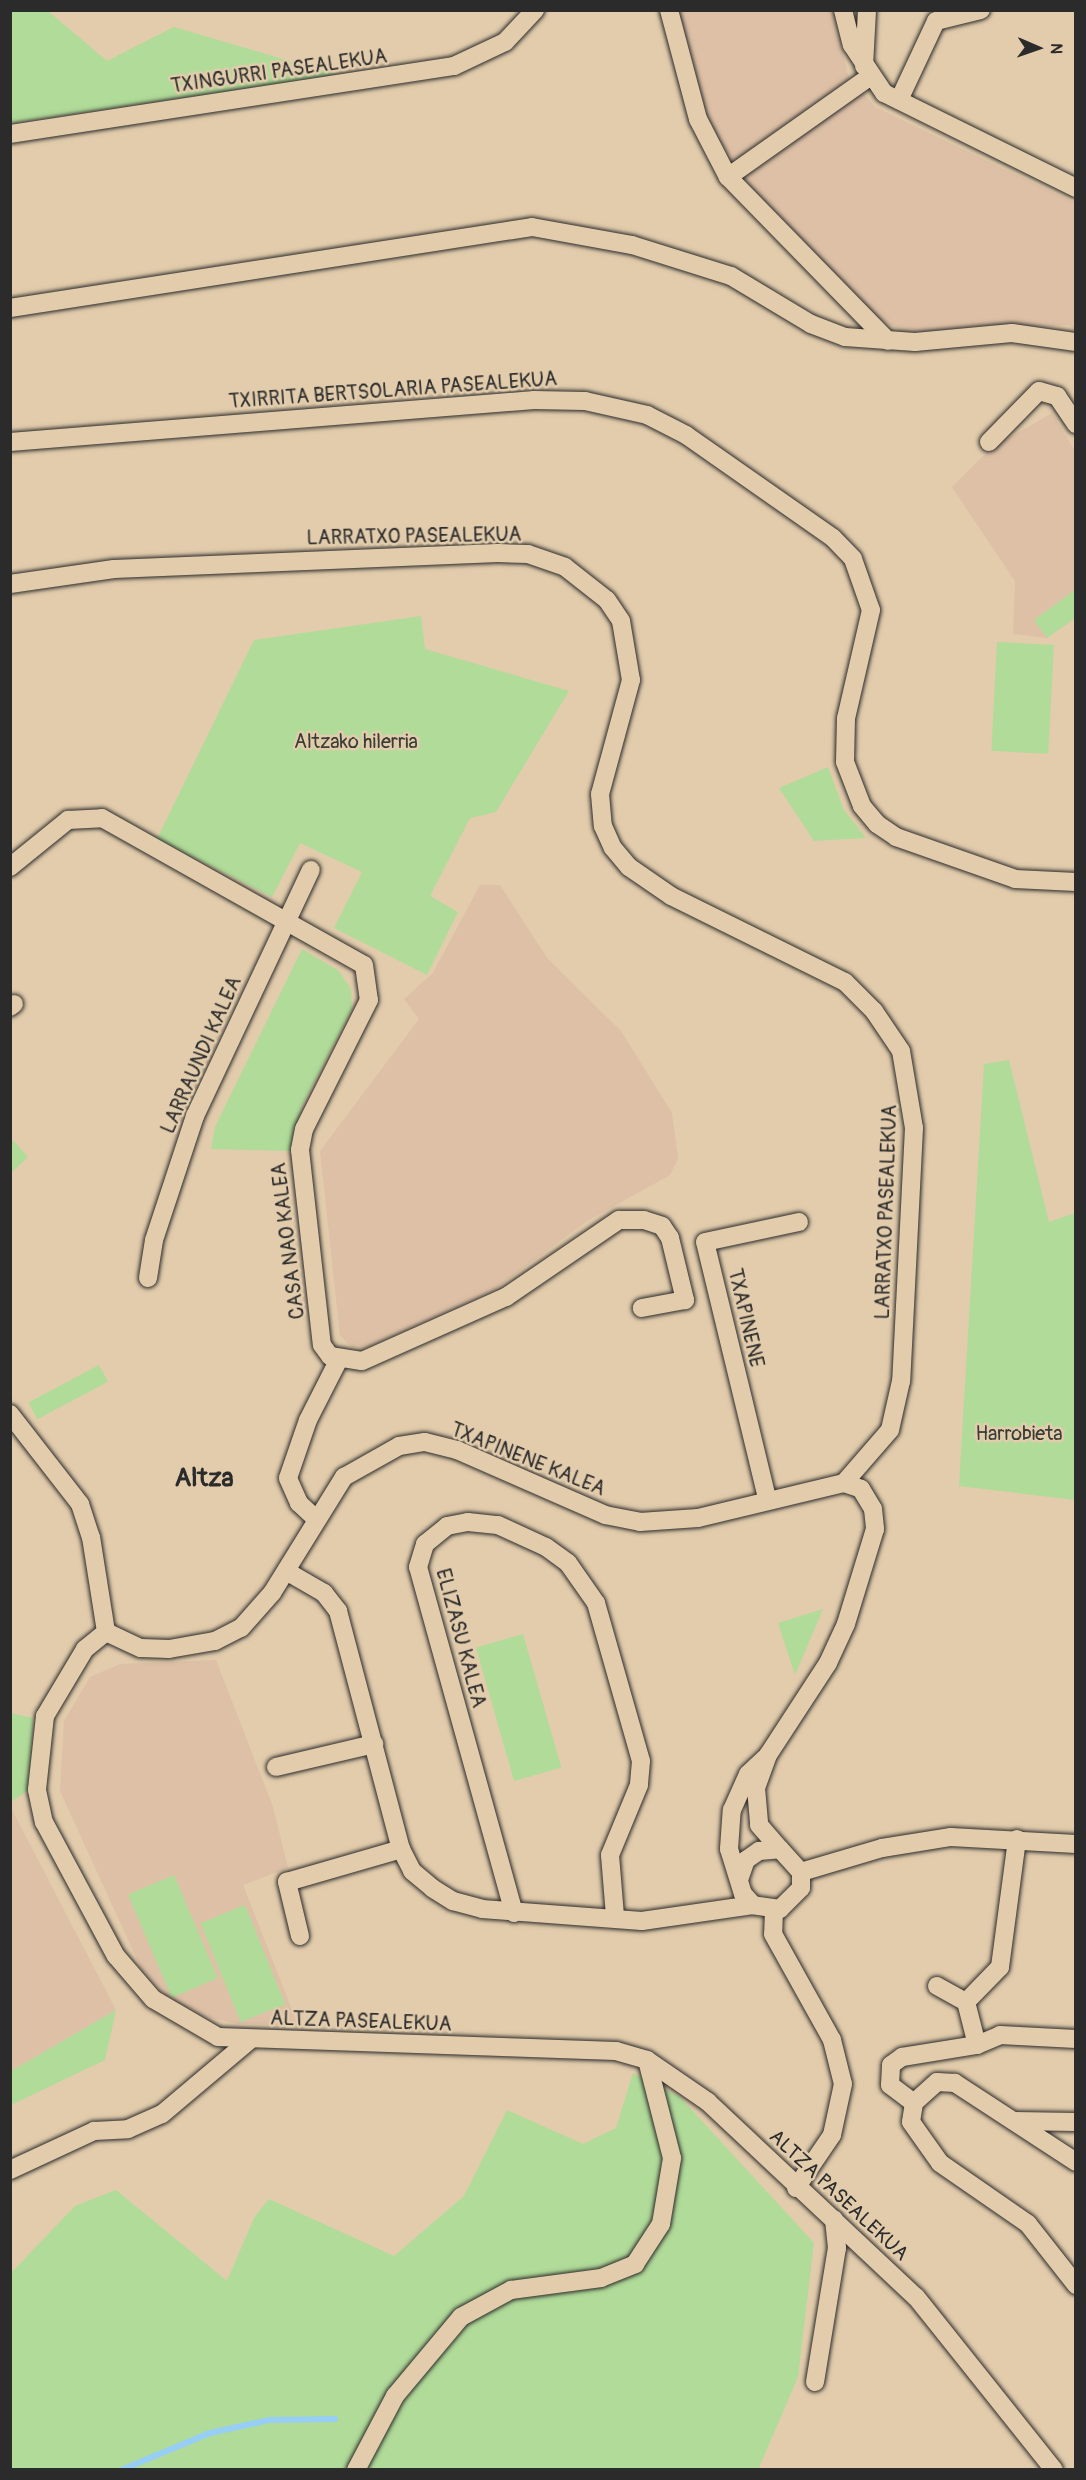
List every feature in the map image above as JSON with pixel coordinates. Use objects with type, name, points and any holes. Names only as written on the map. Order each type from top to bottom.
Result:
[{"type":"street","name":"TXINGURRI PASEALEKUA","points":[[10,134],[454,66],[505,42],[535,10]]},
{"type":"street","points":[[669,10],[698,119],[728,177],[888,341]]},
{"type":"street","points":[[843,10],[866,72],[898,100],[1076,188]]},
{"type":"street","points":[[898,100],[936,21],[981,10]]},
{"type":"street","points":[[866,72],[867,12]]},
{"type":"street","points":[[728,177],[866,72]]},
{"type":"street","points":[[10,308],[532,227],[632,245],[731,276],[811,324],[845,337],[888,341],[1012,333],[1076,342]]},
{"type":"street","points":[[989,442],[1039,391],[1057,396],[1076,424]]},
{"type":"street","name":"TXIRRITA BERTSOLARIA PASEALEKUA","points":[[10,442],[534,399],[585,401],[647,415],[696,442],[833,538],[853,559],[871,609],[846,718],[845,762],[862,806],[877,824],[896,837],[1015,879],[1076,882]]},
{"type":"street","name":"LARRATXO PASEALEKUA","points":[[10,584],[114,569],[508,554],[565,567],[607,600],[621,621],[631,680],[600,794],[603,826],[613,848],[629,867],[671,896],[845,982],[874,1011],[901,1051],[914,1128],[901,1381],[890,1430],[844,1483]]},
{"type":"street","points":[[10,867],[68,820],[102,818],[285,922]]},
{"type":"street","name":"LARRAUNDI KALEA","points":[[148,1278],[154,1240],[195,1116],[311,870]]},
{"type":"street","name":"CASA NAO KALEA","points":[[285,922],[352,955],[364,965],[369,981],[369,1000],[304,1130],[300,1150],[322,1345],[338,1361]]},
{"type":"street","points":[[315,1518],[299,1503],[288,1478],[308,1420],[338,1361],[362,1361],[506,1297],[619,1220],[653,1223],[670,1238],[685,1300],[642,1308]]},
{"type":"street","name":"TXAPINENE","points":[[767,1498],[705,1242],[799,1222]]},
{"type":"street","points":[[16,1420],[80,1504],[91,1537],[106,1632]]},
{"type":"street","name":"TXAPINENE KALEA","points":[[106,1632],[141,1648],[215,1641],[241,1628],[286,1571],[315,1518],[344,1477],[372,1456],[425,1442],[457,1450],[604,1515],[640,1522],[698,1518],[767,1498],[844,1483]]},
{"type":"street","points":[[753,1905],[743,1894],[740,1877],[729,1849],[732,1810],[748,1774],[768,1755],[828,1663],[865,1572],[873,1509],[861,1490],[844,1483]]},
{"type":"street","name":"ELIZASU KALEA","points":[[514,1913],[418,1567],[425,1544],[447,1526],[468,1522],[498,1525],[546,1546],[568,1563],[596,1603],[641,1761],[639,1785],[610,1856],[615,1916]]},
{"type":"street","points":[[286,1571],[324,1593],[338,1611],[401,1849],[412,1871],[453,1901],[514,1913],[615,1916],[642,1921],[753,1905],[774,1910],[793,1902],[801,1872]]},
{"type":"street","name":"ALTZA PASEALEKUA","points":[[106,1632],[85,1649],[45,1716],[37,1754],[44,1822],[116,1956],[140,1985],[190,2024],[218,2037],[250,2040],[616,2051],[647,2060],[708,2102],[796,2188],[834,2220],[916,2297],[1054,2469]]},
{"type":"street","points":[[276,1767],[374,1744]]},
{"type":"street","points":[[768,1755],[756,1808],[759,1825],[801,1872]]},
{"type":"street","points":[[801,1872],[927,1840],[1017,1839],[1076,1844]]},
{"type":"street","points":[[966,2001],[1000,1967],[1017,1839]]},
{"type":"street","points":[[300,1936],[287,1882],[401,1849]]},
{"type":"street","points":[[740,1877],[746,1860],[759,1851],[780,1849]]},
{"type":"street","points":[[774,1910],[773,1934],[832,2040],[843,2084],[832,2135],[796,2188]]},
{"type":"street","points":[[938,1986],[966,2001],[977,2045]]},
{"type":"street","points":[[918,2098],[890,2085],[891,2065],[902,2057],[977,2045],[1000,2034],[1076,2039]]},
{"type":"street","points":[[10,2170],[94,2131],[128,2129],[162,2114],[250,2040]]},
{"type":"street","points":[[356,2469],[395,2396],[461,2317],[511,2290],[601,2278],[635,2264],[661,2224],[672,2158],[647,2060]]},
{"type":"street","points":[[1076,2162],[955,2083],[937,2082],[918,2098],[911,2122],[940,2163],[1028,2224],[1076,2285]]},
{"type":"street","points":[[1014,2121],[1076,2122]]},
{"type":"street","points":[[815,2382],[837,2248],[834,2220]]},
{"type":"shaded area","points":[[671,11],[833,11],[848,75],[875,107],[1075,203],[1075,330],[1069,325],[910,336],[845,299],[784,238],[695,103]]},
{"type":"shaded area","points":[[1052,413],[1075,451],[1075,618],[1047,638],[1013,634],[1015,581],[952,487],[990,449]]},
{"type":"shaded area","points":[[480,885],[500,885],[547,958],[621,1031],[672,1113],[678,1159],[670,1175],[587,1221],[494,1290],[365,1348],[352,1347],[340,1336],[320,1151],[419,1019],[404,999],[433,973]]},
{"type":"shaded area","points":[[216,1660],[273,1807],[288,1868],[243,1885],[298,2025],[238,2024],[203,2016],[166,1996],[141,1968],[60,1791],[64,1721],[90,1677],[120,1664]]},
{"type":"shaded area","points":[[10,1806],[116,2010],[11,2071],[10,2071]]},
{"type":"green space","points":[[11,11],[48,11],[107,61],[174,27],[338,75],[11,123]]},
{"type":"green space","points":[[1075,590],[1075,618],[1047,638],[1034,620]]},
{"type":"green space","name":"Altzako hilerria","points":[[421,616],[425,649],[569,691],[496,812],[470,818],[430,896],[458,912],[427,975],[334,928],[362,872],[300,843],[272,897],[157,839],[254,640]]},
{"type":"green space","points":[[997,642],[1054,645],[1048,754],[991,751]]},
{"type":"green space","points":[[828,767],[844,810],[866,838],[814,841],[779,788]]},
{"type":"green space","points":[[302,949],[339,971],[351,989],[352,1009],[302,1106],[291,1151],[211,1149],[215,1127]]},
{"type":"green space","name":"Harrobieta","points":[[1009,1060],[1049,1222],[1075,1213],[1075,1500],[959,1486],[984,1064]]},
{"type":"green space","points":[[11,1138],[28,1157],[11,1173]]},
{"type":"green space","points":[[99,1365],[108,1382],[37,1419],[28,1403]]},
{"type":"green space","points":[[823,1609],[795,1675],[778,1623]]},
{"type":"green space","points":[[523,1634],[561,1768],[514,1781],[476,1648]]},
{"type":"green space","points":[[11,1713],[33,1718],[30,1789],[11,1802]]},
{"type":"green space","points":[[174,1875],[218,1978],[172,1998],[128,1895]]},
{"type":"green space","points":[[245,1905],[285,2004],[241,2022],[200,1923]]},
{"type":"green space","points":[[116,2010],[105,2060],[11,2105],[11,2071]]},
{"type":"green space","points":[[633,2073],[680,2097],[814,2243],[798,2377],[758,2470],[11,2469],[10,2274],[75,2206],[116,2190],[227,2281],[254,2218],[269,2199],[394,2256],[464,2196],[507,2110],[583,2144],[616,2128]]},
{"type":"waterway","points":[[121,2470],[210,2433],[269,2420],[335,2419]]},
{"type":"district","name":"Altza","points":[[204,1479]]}]
